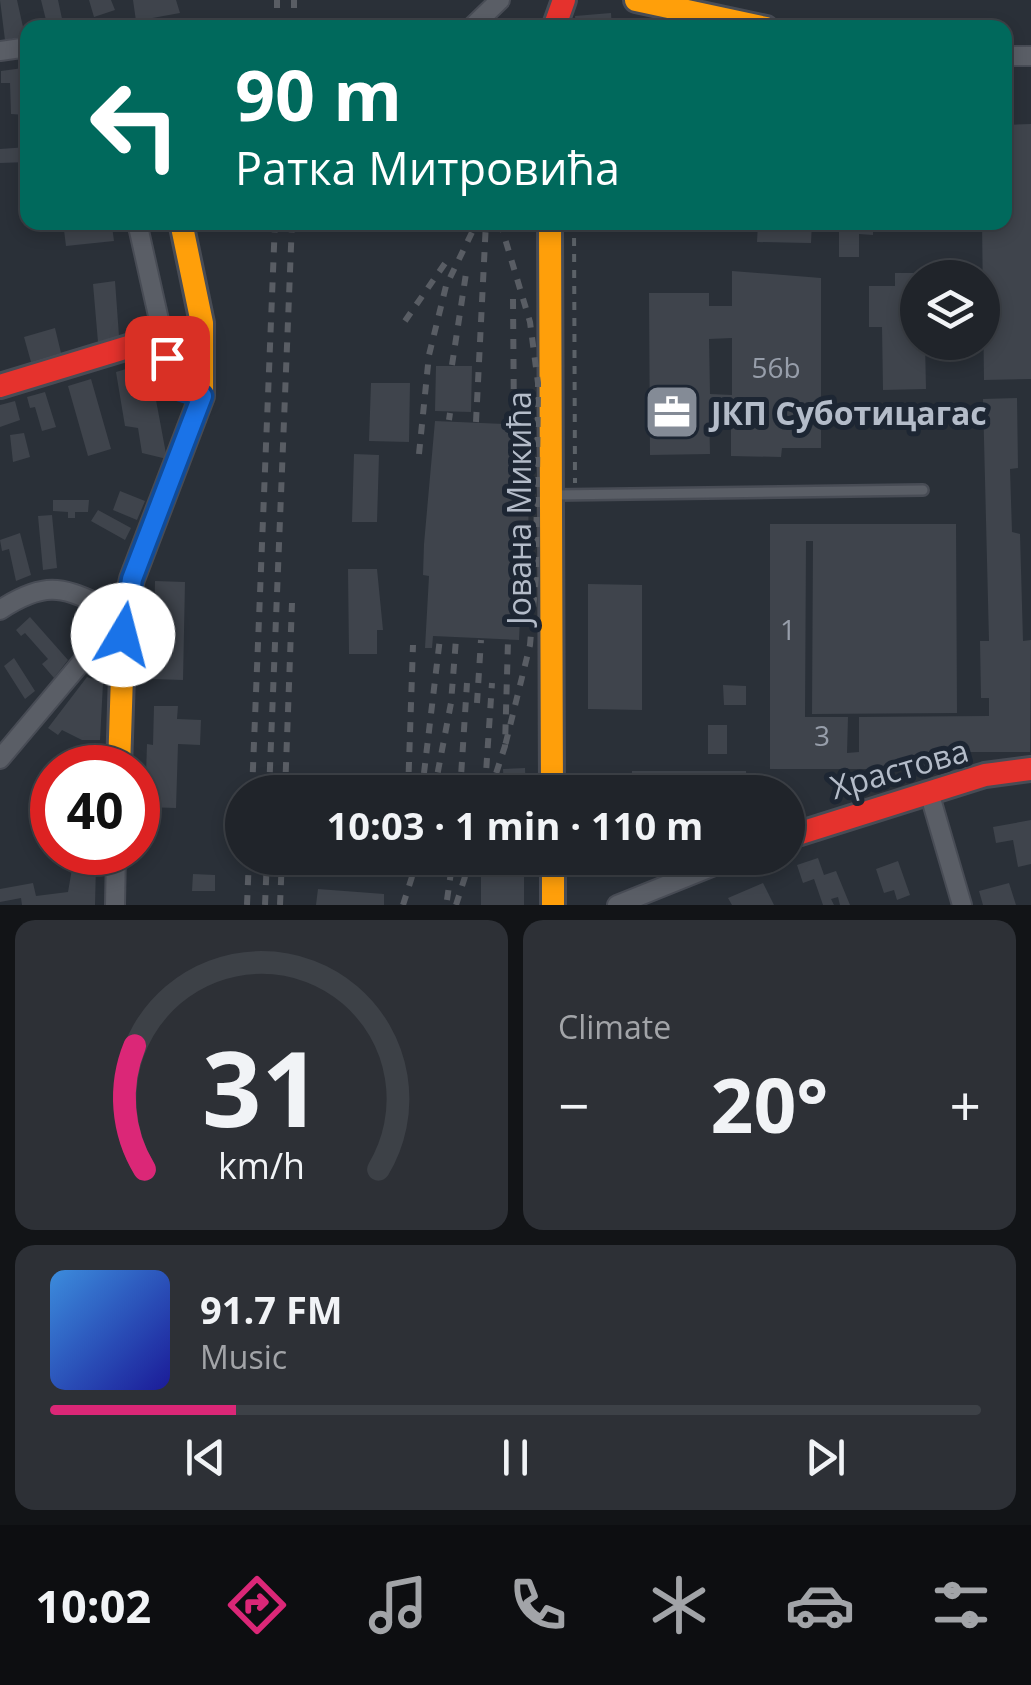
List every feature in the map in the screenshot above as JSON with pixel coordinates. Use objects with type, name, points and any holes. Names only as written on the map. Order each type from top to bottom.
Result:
[{"type":"street","points":[[479,20],[500,0]]},
{"type":"street","points":[[636,0],[729,20]]},
{"type":"street","points":[[139,230],[172,378],[180,389],[202,396]]},
{"type":"street","points":[[120,745],[124,624],[132,579],[202,396],[202,323],[183,230]]},
{"type":"street","name":"Јована Микића","points":[[550,230],[552,775]]},
{"type":"street","points":[[0,386],[161,337]]},
{"type":"street","points":[[0,610],[42,588],[61,588],[124,624]]},
{"type":"street","points":[[0,760],[95,646],[124,624]]},
{"type":"street","name":"Храстова","points":[[805,832],[985,775],[1031,769]]},
{"type":"street","points":[[929,792],[962,905]]},
{"type":"street","points":[[115,905],[116,875]]},
{"type":"street","points":[[552,875],[553,905]]},
{"type":"street","points":[[617,905],[692,875]]},
{"type":"lane","points":[[551,495],[923,490]]},
{"type":"building","points":[[0,0],[17,0],[20,37],[5,40]]},
{"type":"building","points":[[41,0],[58,0],[62,20],[46,20]]},
{"type":"building","points":[[89,0],[111,0],[115,10],[94,17]]},
{"type":"building","points":[[133,0],[176,0],[180,13],[136,20]]},
{"type":"building","points":[[611,13],[611,20],[575,20],[575,16]]},
{"type":"building","points":[[20,68],[20,115],[11,114],[10,83],[1,83],[1,71]]},
{"type":"building","points":[[1031,124],[1031,379],[984,380],[984,360],[1000,360],[1000,260],[982,260],[982,230],[1012,230],[1012,125]]},
{"type":"building","points":[[20,148],[20,162],[0,163],[0,149]]},
{"type":"building","points":[[64,230],[113,230],[114,241],[66,246]]},
{"type":"building","points":[[758,230],[812,230],[811,243],[757,242]]},
{"type":"building","points":[[839,230],[873,230],[873,235],[859,234],[859,257],[839,257]]},
{"type":"building","points":[[732,271],[821,278],[821,448],[782,448],[781,457],[731,456],[731,410],[709,409],[710,454],[650,455],[649,293],[709,293],[709,306],[732,306]],"holes":[[[732,338],[732,395],[710,394],[709,339]]]},
{"type":"building","points":[[895,273],[900,273],[900,360],[925,360],[926,389],[883,390],[882,327],[869,327],[869,286],[895,286]]},
{"type":"building","points":[[115,281],[119,336],[98,342],[93,284]]},
{"type":"building","points":[[55,328],[61,353],[31,362],[24,337]]},
{"type":"building","points":[[150,362],[167,459],[142,453],[138,428],[125,426],[116,372]]},
{"type":"building","points":[[436,366],[472,366],[471,412],[435,411]]},
{"type":"building","points":[[91,379],[111,449],[88,456],[68,386]]},
{"type":"building","points":[[371,383],[410,383],[409,442],[369,441]]},
{"type":"building","points":[[45,392],[56,427],[42,431],[35,407],[30,408],[27,397]]},
{"type":"building","points":[[1017,398],[1018,468],[1010,469],[1012,532],[1020,534],[1023,641],[1031,640],[1030,752],[928,752],[928,769],[770,769],[770,524],[956,524],[957,713],[812,714],[813,541],[806,541],[805,717],[848,717],[847,753],[859,752],[859,717],[989,716],[989,698],[981,698],[980,641],[989,641],[983,399]]},
{"type":"building","points":[[15,401],[20,420],[0,427],[0,405]]},
{"type":"building","points":[[435,421],[529,425],[528,594],[521,594],[519,640],[433,636],[432,648],[425,648],[429,576],[423,575],[424,544]]},
{"type":"building","points":[[24,433],[30,457],[13,462],[10,435]]},
{"type":"building","points":[[354,454],[379,455],[377,522],[352,522]]},
{"type":"building","points":[[120,491],[145,501],[137,520],[113,510]]},
{"type":"building","points":[[53,500],[89,500],[88,512],[75,512],[75,518],[68,518],[68,512],[53,511]]},
{"type":"building","points":[[98,510],[131,528],[125,540],[91,521]]},
{"type":"building","points":[[52,515],[57,568],[43,570],[38,516]]},
{"type":"building","points":[[20,533],[31,575],[16,581],[9,549],[2,551],[0,540]]},
{"type":"building","points":[[348,569],[377,569],[383,630],[377,630],[377,654],[349,654]]},
{"type":"building","points":[[155,581],[185,582],[183,680],[152,679],[153,647],[142,638],[145,629],[154,628]]},
{"type":"building","points":[[588,584],[642,585],[642,710],[588,709]]},
{"type":"building","points":[[30,617],[68,660],[54,678],[42,664],[48,659],[25,633],[21,636],[16,630]]},
{"type":"building","points":[[14,658],[35,691],[25,699],[4,666]]},
{"type":"building","points":[[87,677],[103,683],[100,740],[82,740],[62,730],[58,735],[48,728]]},
{"type":"building","points":[[723,685],[746,686],[746,705],[724,705]]},
{"type":"building","points":[[154,706],[178,706],[177,719],[201,720],[200,745],[178,744],[176,808],[160,807],[160,745],[153,745]]},
{"type":"building","points":[[708,725],[727,725],[727,754],[708,754]]},
{"type":"building","points":[[525,768],[525,775],[503,775],[503,769]]},
{"type":"building","points":[[632,771],[746,771],[746,775],[632,775]]},
{"type":"building","points":[[1031,820],[1031,864],[1018,867],[1013,840],[996,843],[993,827]]},
{"type":"building","points":[[818,858],[824,875],[836,871],[850,905],[840,905],[838,897],[831,899],[834,905],[823,905],[814,879],[803,883],[800,875],[805,875],[805,862]]},
{"type":"building","points":[[898,861],[910,895],[897,900],[894,890],[884,893],[876,869]]},
{"type":"building","points":[[193,874],[215,875],[215,891],[192,891]]},
{"type":"building","points":[[71,875],[96,875],[95,905],[22,905],[21,898],[0,902],[0,889],[33,883],[36,896],[68,892]]},
{"type":"building","points":[[481,875],[524,875],[524,905],[481,905]]},
{"type":"building","points":[[763,883],[774,905],[732,905],[728,898]]},
{"type":"building","points":[[1009,883],[1016,905],[983,905],[979,891]]},
{"type":"building","points":[[318,889],[384,894],[384,905],[316,905]]},
{"type":"railway","points":[[277,0],[277,20]]},
{"type":"railway","points":[[294,0],[294,20]]},
{"type":"railway","points":[[253,775],[275,230]]},
{"type":"railway","points":[[270,775],[292,230]]},
{"type":"railway","points":[[419,454],[429,355],[446,286],[473,230]]},
{"type":"railway","points":[[476,422],[486,230]]},
{"type":"railway","points":[[502,230],[530,322],[538,383],[536,576],[530,645],[505,746]]},
{"type":"railway","points":[[405,321],[448,259]]},
{"type":"railway","points":[[452,365],[467,267]]},
{"type":"railway","points":[[513,299],[514,424]]},
{"type":"railway","points":[[449,420],[450,413]]},
{"type":"railway","points":[[286,775],[292,603]]},
{"type":"railway","points":[[424,773],[440,638]]},
{"type":"railway","points":[[437,775],[451,703],[456,639]]},
{"type":"railway","points":[[477,703],[481,640]]},
{"type":"railway","points":[[496,775],[505,746],[508,641]]},
{"type":"railway","points":[[409,775],[413,645]]},
{"type":"railway","points":[[461,775],[467,683]]},
{"type":"railway","points":[[486,775],[492,683]]},
{"type":"railway","points":[[247,905],[248,875]]},
{"type":"railway","points":[[265,905],[266,875]]},
{"type":"railway","points":[[280,905],[281,875]]},
{"type":"railway","points":[[403,905],[413,875]]},
{"type":"railway","points":[[447,900],[451,875]]},
{"type":"railway","points":[[456,905],[466,875]]},
{"type":"traffic: slow","points":[[636,0],[729,20]]},
{"type":"traffic: slow","points":[[120,745],[124,614],[132,579],[202,396],[202,323],[183,230]]},
{"type":"traffic: slow","points":[[550,230],[552,775]]},
{"type":"traffic: slow","points":[[553,875],[553,905]]},
{"type":"traffic: jam","points":[[557,20],[564,0]]},
{"type":"traffic: jam","points":[[0,386],[161,337]]},
{"type":"traffic: jam","points":[[805,832],[985,775],[1031,769]]},
{"type":"place","name":"ЈКП Суботицагас","points":[[672,412]]},
{"type":"route","points":[[123,635],[132,579],[185,450],[202,396],[180,389],[172,378],[167,358]]}]
